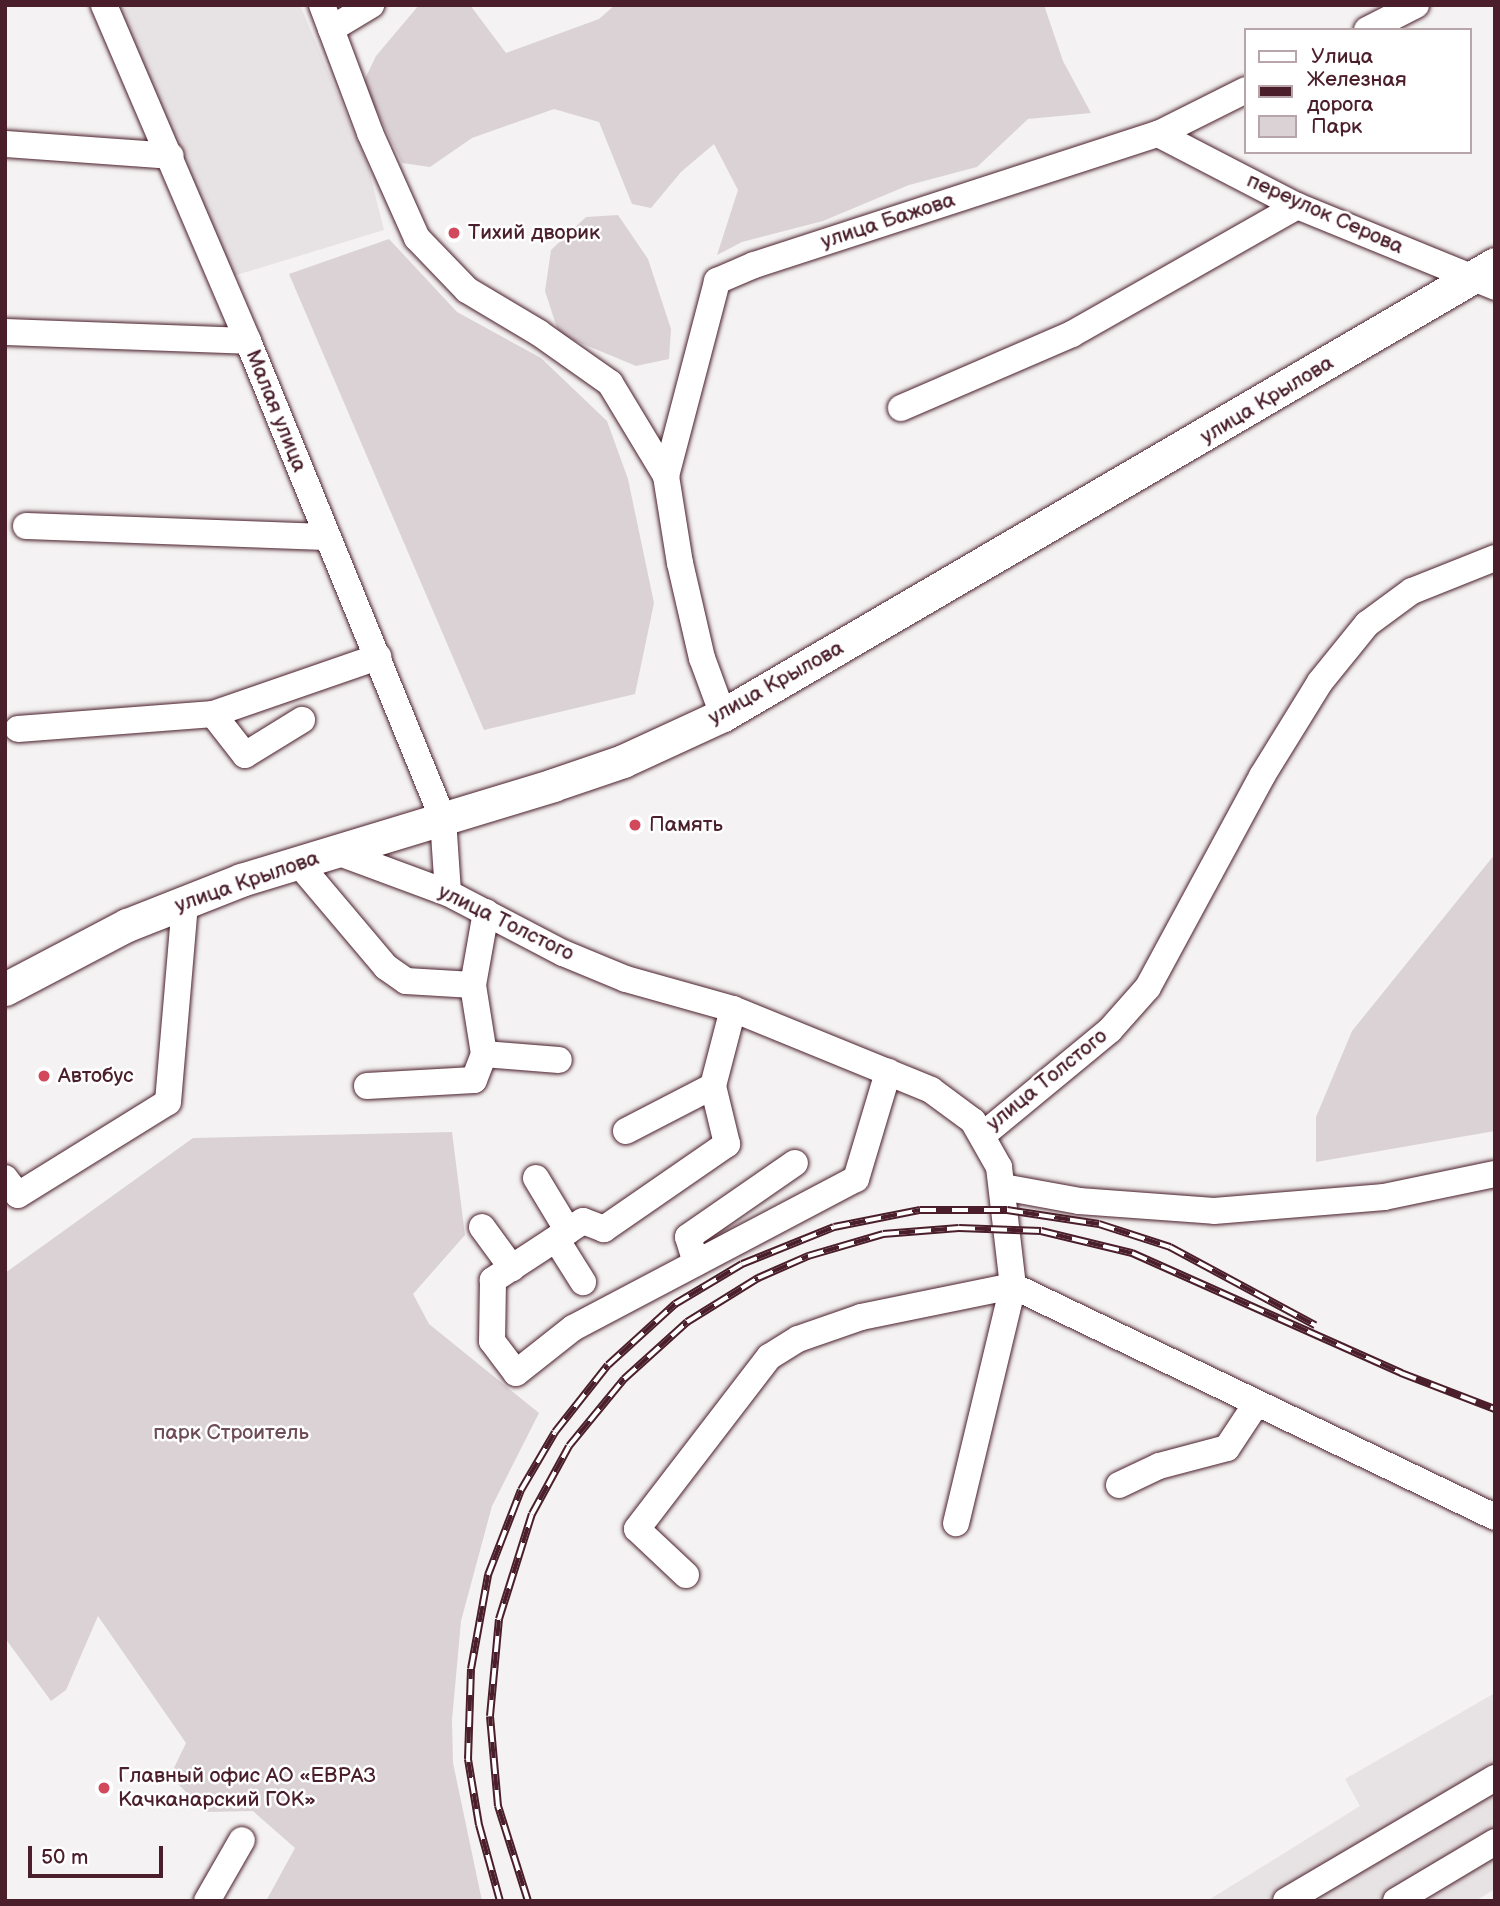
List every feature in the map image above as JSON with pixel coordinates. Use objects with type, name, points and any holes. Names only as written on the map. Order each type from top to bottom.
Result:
[{"type":"main road","name":"улица Крылова","points":[[5,989],[127,925],[185,902],[623,761],[723,715],[1488,276]]},
{"type":"street","name":"Малая улица","points":[[104,5],[171,156],[443,819],[449,893]]},
{"type":"street","points":[[371,5],[326,17],[417,238],[467,290],[539,332],[610,383],[666,476],[702,658],[723,715]]},
{"type":"street","points":[[1371,28],[1416,5]]},
{"type":"street","name":"улица Бажова","points":[[666,476],[717,281],[754,265],[1158,134],[1244,91]]},
{"type":"street","name":"переулок Серова","points":[[1158,134],[1297,206],[1488,276]]},
{"type":"street","points":[[5,145],[171,156]]},
{"type":"street","points":[[901,408],[1072,334],[1297,206]]},
{"type":"street","points":[[5,332],[248,341]]},
{"type":"street","points":[[26,526],[326,537]]},
{"type":"street","name":"улица Толстого","points":[[337,852],[449,893],[564,953],[626,979],[733,1009],[888,1072],[955,1104],[984,1134],[1110,1030],[1149,987],[1262,776],[1320,682],[1367,624],[1412,591],[1495,558]]},
{"type":"street","points":[[18,729],[213,714],[378,657]]},
{"type":"street","points":[[213,714],[245,755],[302,720]]},
{"type":"street","points":[[299,864],[386,967],[406,981],[473,985]]},
{"type":"street","points":[[5,1178],[18,1195],[168,1102],[185,902]]},
{"type":"street","points":[[367,1086],[474,1080],[484,1054],[473,985],[486,912]]},
{"type":"street","points":[[733,1009],[713,1086],[727,1143],[604,1229],[583,1221],[493,1280],[492,1341],[516,1373],[573,1328],[856,1179],[888,1072]]},
{"type":"street","points":[[484,1054],[559,1059]]},
{"type":"street","points":[[626,1131],[713,1086]]},
{"type":"street","points":[[956,1523],[1013,1286],[1003,1187],[984,1134]]},
{"type":"street","points":[[696,1263],[688,1237],[795,1163]]},
{"type":"street","points":[[1003,1187],[1079,1201],[1214,1211],[1384,1197],[1495,1174]]},
{"type":"street","points":[[536,1178],[583,1282]]},
{"type":"street","points":[[482,1227],[512,1268]]},
{"type":"street","points":[[686,1575],[637,1529],[769,1357],[798,1339],[861,1317],[1013,1286],[1495,1517]]},
{"type":"street","points":[[1119,1485],[1159,1466],[1227,1448],[1256,1404]]},
{"type":"street","points":[[1286,1901],[1495,1778]]},
{"type":"street","points":[[207,1901],[242,1840]]},
{"type":"street","points":[[1396,1901],[1495,1842]]},
{"type":"shaded area","points":[[115,5],[300,5],[368,166],[384,230],[230,277]]},
{"type":"shaded area","points":[[1495,1693],[1495,1889],[1475,1901],[1207,1901],[1360,1806],[1345,1779]]},
{"type":"green space","points":[[419,5],[470,5],[506,53],[599,19],[615,5],[1044,5],[1063,61],[1091,113],[1028,119],[977,167],[909,185],[823,221],[742,242],[717,255],[738,190],[714,144],[681,172],[651,208],[632,204],[599,122],[554,109],[472,138],[430,167],[402,163],[363,83],[376,56]]},
{"type":"green space","points":[[618,215],[648,259],[671,329],[669,359],[636,366],[559,334],[545,291],[551,250],[586,217]]},
{"type":"green space","points":[[389,239],[457,312],[541,358],[607,421],[628,479],[654,603],[635,694],[484,730],[289,274]]},
{"type":"green space","points":[[1495,854],[1495,1131],[1316,1162],[1316,1117],[1352,1031]]},
{"type":"green space","name":"парк Строитель","points":[[452,1132],[465,1235],[413,1294],[429,1324],[539,1413],[492,1506],[461,1621],[452,1720],[453,1763],[482,1901],[266,1901],[295,1848],[253,1811],[206,1812],[170,1776],[186,1743],[98,1616],[66,1690],[51,1701],[5,1638],[5,1273],[193,1138]]},
{"type":"railway","points":[[500,1901],[479,1825],[468,1759],[471,1669],[488,1575],[521,1490],[555,1432],[608,1365],[675,1304],[742,1264],[834,1227],[920,1210],[1007,1210],[1099,1224],[1170,1247],[1315,1325]]},
{"type":"railway","points":[[528,1901],[498,1806],[490,1716],[499,1619],[532,1514],[569,1446],[624,1379],[687,1322],[758,1278],[808,1256],[883,1234],[959,1228],[1041,1231],[1132,1253],[1401,1373],[1495,1409]]},
{"type":"place","name":"Тихий дворик","points":[[454,233]]},
{"type":"place","name":"Память","points":[[635,825]]},
{"type":"place","name":"Автобус","points":[[44,1076]]},
{"type":"place","name":"Главный офис АО «ЕВРАЗ Качканарский ГОК»","points":[[104,1788]]}]
